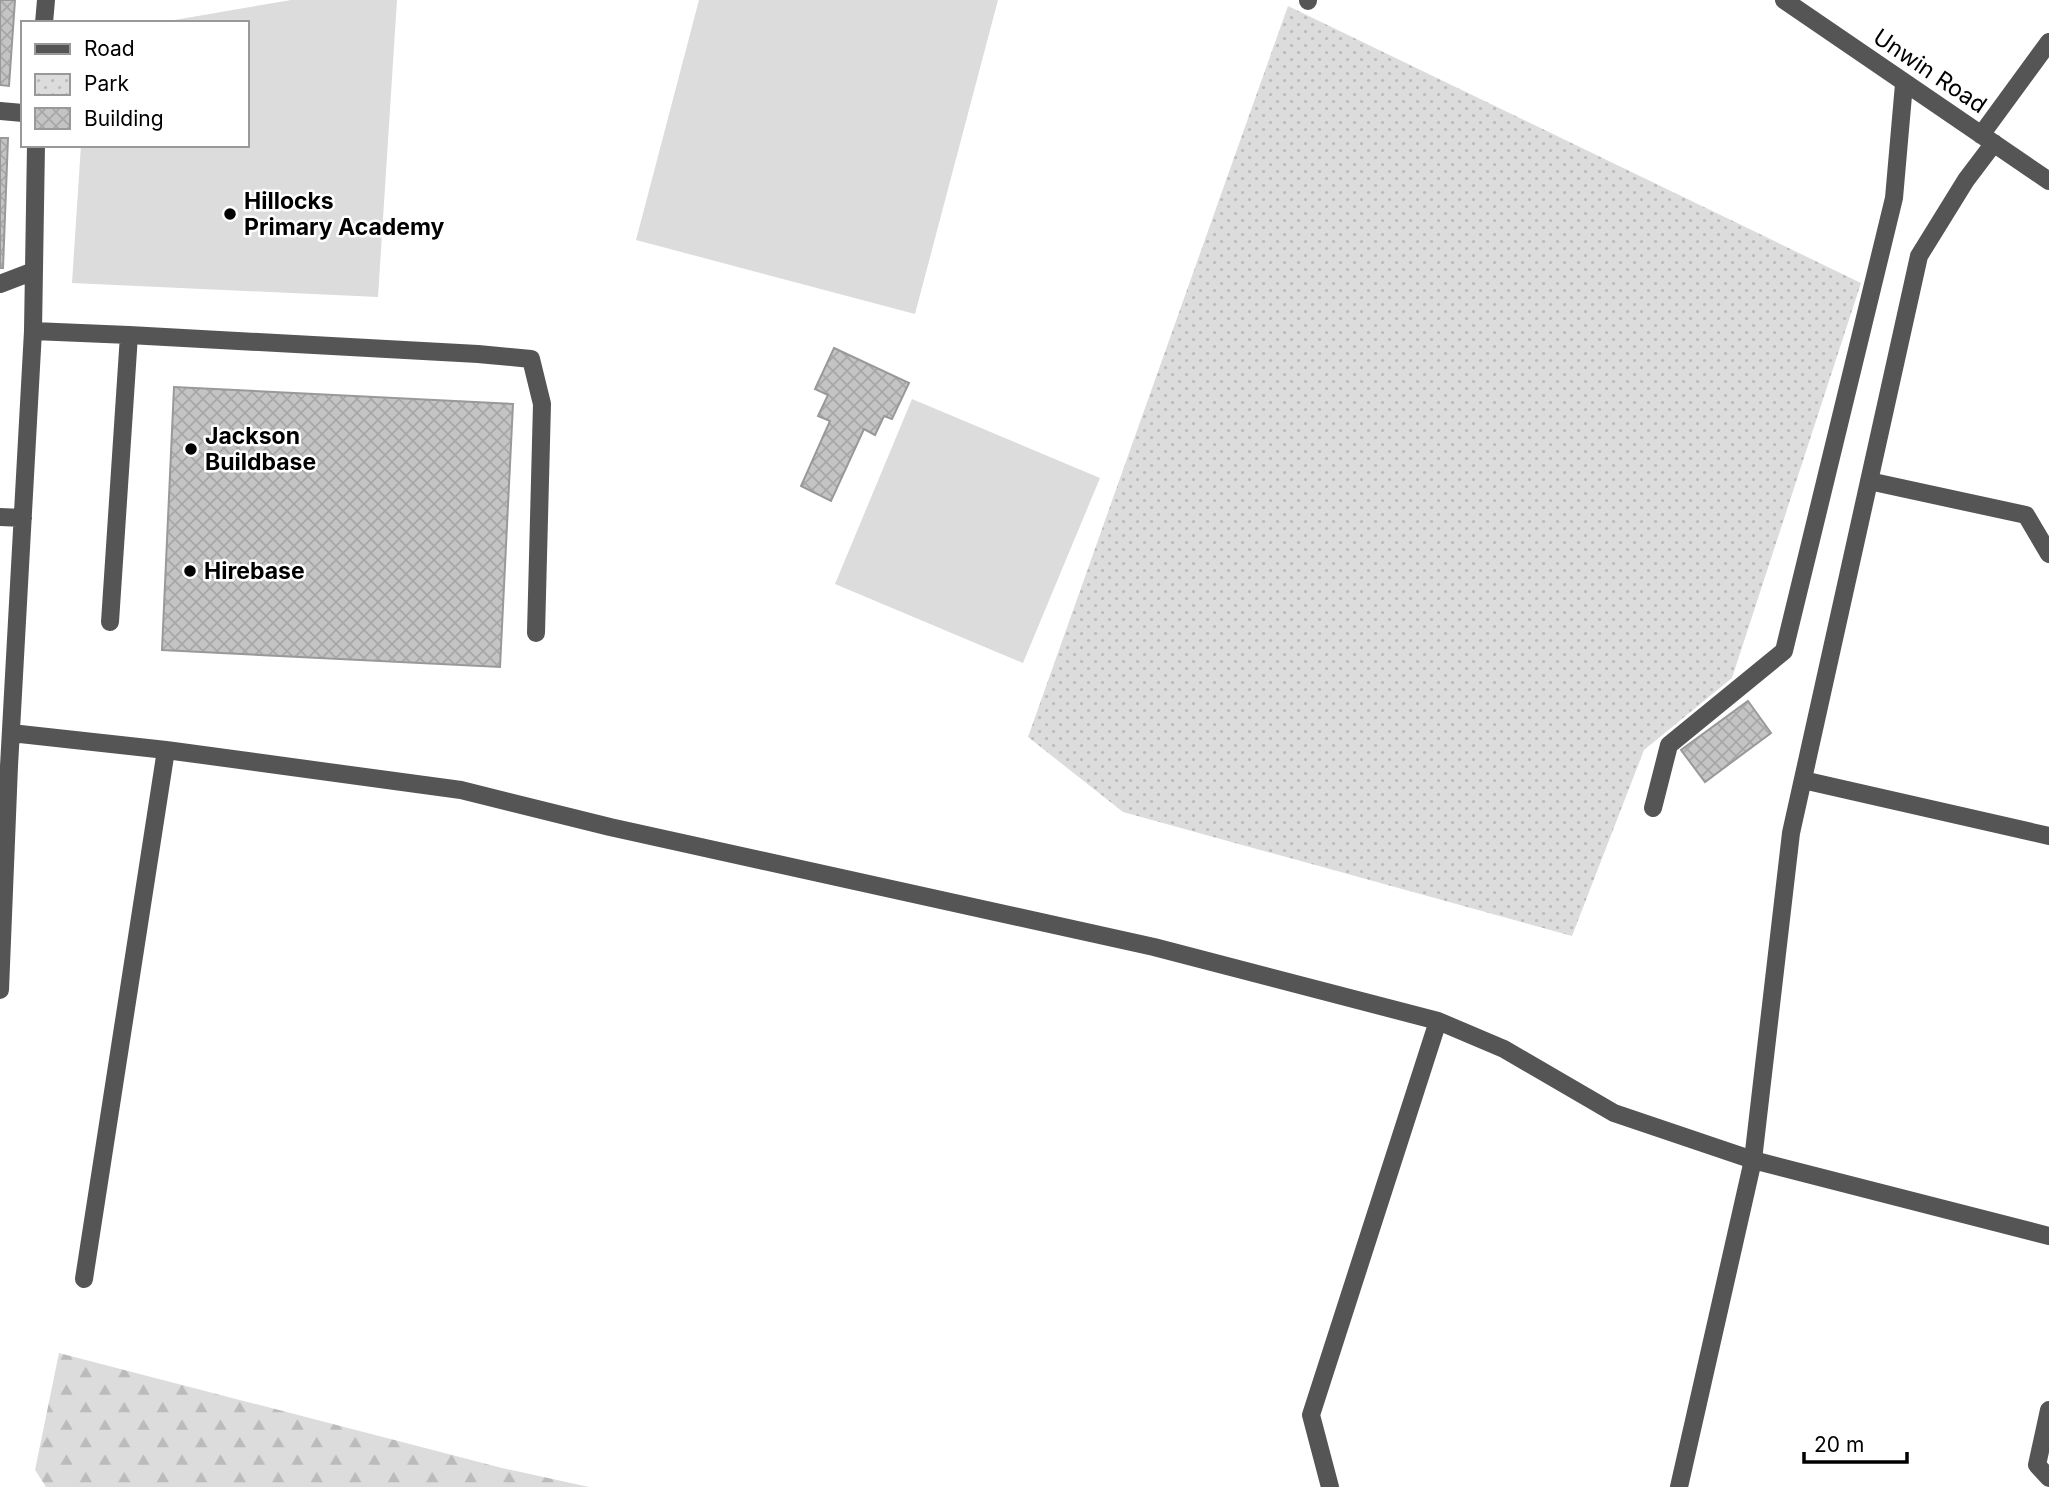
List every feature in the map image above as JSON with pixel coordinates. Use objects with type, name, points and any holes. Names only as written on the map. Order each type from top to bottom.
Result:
[{"type":"street","points":[[44,21],[46,0]]},
{"type":"street","name":"Unwin Road","points":[[1784,0],[2049,181]]},
{"type":"street","points":[[1679,1487],[1753,1160],[1791,833],[1919,257],[2049,41]]},
{"type":"street","points":[[1653,808],[1669,746],[1784,651],[1894,198],[1904,84]]},
{"type":"street","points":[[0,111],[21,113]]},
{"type":"street","points":[[0,989],[5,765],[11,733],[33,331],[36,147]]},
{"type":"street","points":[[0,284],[34,271]]},
{"type":"street","points":[[33,331],[531,359],[542,404],[536,633]]},
{"type":"street","points":[[110,622],[129,335]]},
{"type":"street","points":[[1869,481],[2026,515],[2049,554]]},
{"type":"street","points":[[0,517],[23,518]]},
{"type":"street","points":[[11,733],[166,750],[461,790],[610,827],[1154,947],[1438,1021],[1504,1049],[1614,1113],[1753,1160],[2049,1236]]},
{"type":"street","points":[[85,1279],[166,750]]},
{"type":"street","points":[[1803,780],[2049,836]]},
{"type":"street","points":[[1330,1487],[1311,1415],[1438,1021]]},
{"type":"street","points":[[2049,1410],[2037,1465],[2049,1478]]},
{"type":"green space","name":"Hillocks Primary Academy","points":[[291,0],[397,0],[378,297],[72,283],[81,147],[248,147],[248,21],[169,21]]},
{"type":"green space","points":[[699,0],[998,0],[915,314],[636,240]]},
{"type":"green space","points":[[1288,6],[1861,283],[1732,678],[1644,750],[1572,936],[1123,812],[1028,737]]},
{"type":"green space","points":[[912,399],[1100,478],[1023,663],[835,584]]},
{"type":"green space","points":[[59,1353],[502,1468],[589,1487],[46,1487],[35,1470]]},
{"type":"building","points":[[0,0],[15,0],[9,86],[0,85]]},
{"type":"building","points":[[0,138],[8,138],[3,268],[0,268]]},
{"type":"building","points":[[834,348],[909,383],[892,419],[884,416],[875,435],[864,429],[831,501],[801,486],[830,421],[818,416],[828,395],[815,389]]},
{"type":"building","points":[[174,387],[513,404],[500,667],[162,650]]},
{"type":"building","points":[[1748,701],[1771,733],[1705,782],[1681,750]]},
{"type":"place","name":"Hillocks Primary Academy","points":[[230,214]]},
{"type":"place","name":"Jackson Buildbase","points":[[191,449]]},
{"type":"place","name":"Hirebase","points":[[190,571]]}]
